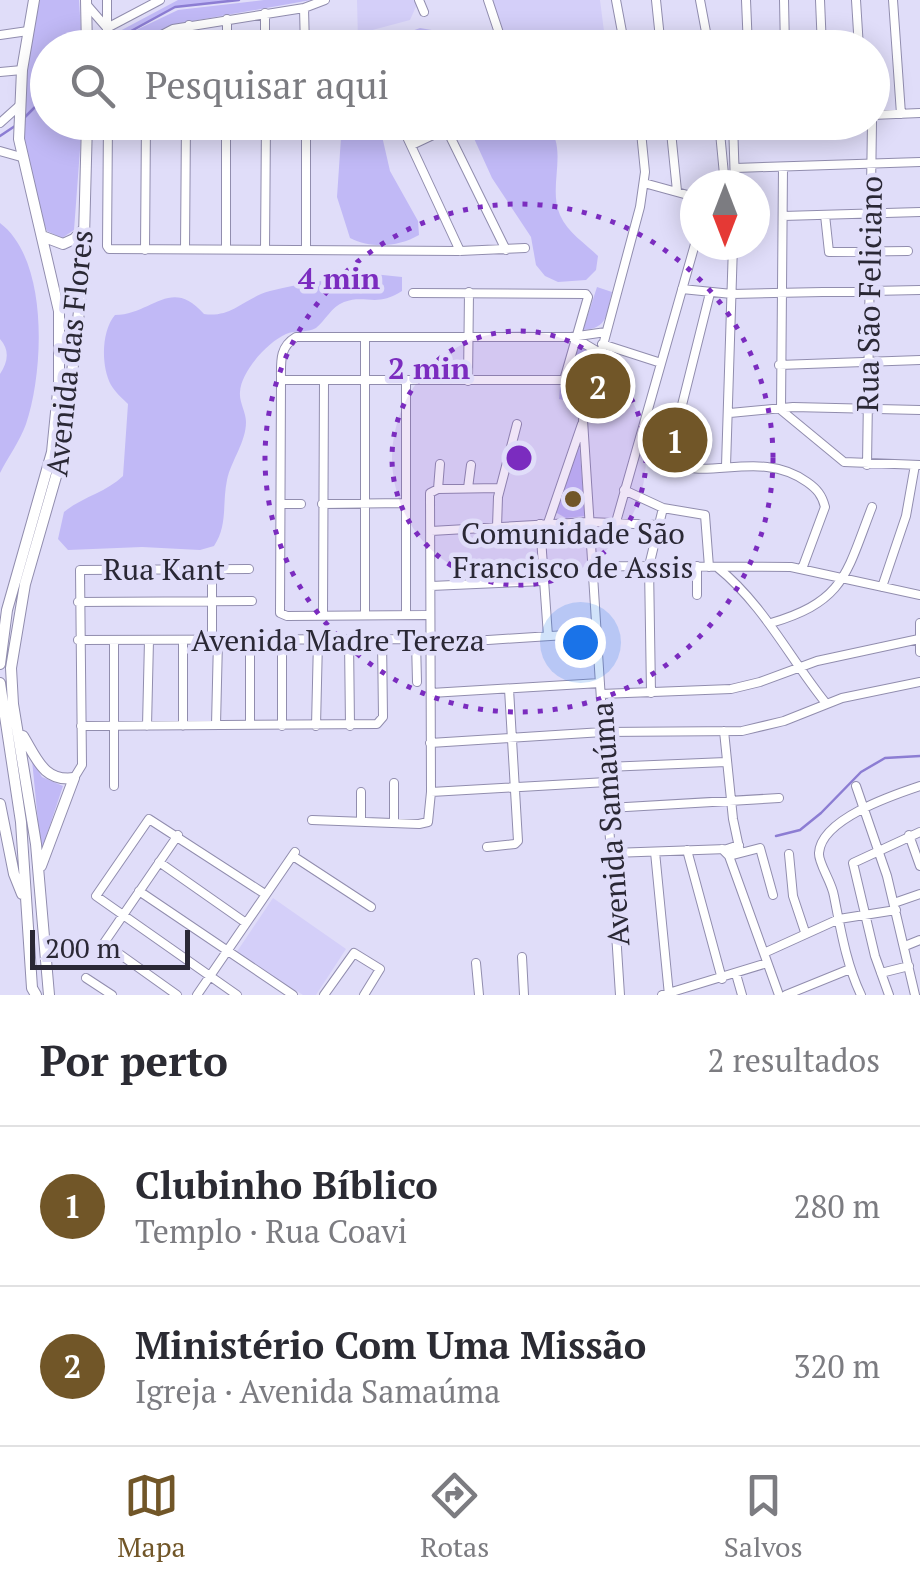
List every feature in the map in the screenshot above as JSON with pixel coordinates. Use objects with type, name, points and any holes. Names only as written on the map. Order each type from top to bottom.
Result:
[{"type":"main road","name":"Avenida das Flores","points":[[0,664],[7,610],[52,452],[57,408],[59,310],[19,139],[22,70],[34,0]]},
{"type":"main road","points":[[86,2],[87,30]]},
{"type":"main road","name":"Avenida das Flores","points":[[52,995],[46,979],[39,872],[25,761],[16,725],[12,651],[25,584],[63,452],[81,296],[86,140]]},
{"type":"main road","points":[[42,236],[66,243],[84,228]]},
{"type":"main road","points":[[0,683],[21,822],[32,993]]},
{"type":"main road","points":[[16,725],[50,777],[74,778],[39,872]]},
{"type":"main road","points":[[0,804],[14,874],[25,899]]},
{"type":"street","points":[[107,30],[108,0]]},
{"type":"street","points":[[110,30],[160,0]]},
{"type":"street","points":[[172,30],[304,8],[325,0]]},
{"type":"street","points":[[419,0],[424,12]]},
{"type":"street","points":[[488,0],[498,30]]},
{"type":"street","points":[[656,0],[660,30]]},
{"type":"street","points":[[700,0],[706,30]]},
{"type":"street","points":[[746,0],[747,30]]},
{"type":"street","points":[[784,0],[785,30]]},
{"type":"street","points":[[820,0],[821,30]]},
{"type":"street","points":[[856,0],[858,30]]},
{"type":"street","points":[[893,0],[901,114]]},
{"type":"street","points":[[620,1],[624,30]]},
{"type":"street","points":[[86,2],[106,30]]},
{"type":"street","points":[[304,8],[304,30]]},
{"type":"street","points":[[266,13],[266,30]]},
{"type":"street","points":[[227,19],[227,30]]},
{"type":"street","points":[[189,25],[189,30]]},
{"type":"street","points":[[0,35],[28,31]]},
{"type":"street","points":[[0,72],[22,70]]},
{"type":"street","points":[[0,123],[19,106]]},
{"type":"street","points":[[890,114],[920,113]]},
{"type":"street","points":[[108,140],[108,248],[525,248]]},
{"type":"street","points":[[146,140],[146,250]]},
{"type":"street","points":[[185,249],[186,140]]},
{"type":"street","points":[[226,140],[226,249]]},
{"type":"street","points":[[265,250],[266,140]]},
{"type":"street","points":[[306,140],[306,250]]},
{"type":"street","points":[[409,140],[460,251]]},
{"type":"street","points":[[412,145],[421,140]]},
{"type":"street","points":[[452,140],[506,250]]},
{"type":"street","name":"Avenida Samaúma","points":[[620,995],[583,420],[638,217],[644,183],[641,140]]},
{"type":"street","points":[[672,140],[677,192]]},
{"type":"street","points":[[721,140],[724,170]]},
{"type":"street","points":[[735,140],[736,168],[920,162]]},
{"type":"street","name":"Rua São Feliciano","points":[[867,465],[871,140]]},
{"type":"street","points":[[0,151],[21,158]]},
{"type":"street","points":[[783,167],[781,410],[838,460],[867,465],[918,465],[882,587]]},
{"type":"street","points":[[644,183],[680,193]]},
{"type":"street","points":[[782,216],[920,212]]},
{"type":"street","points":[[825,215],[827,251],[908,251]]},
{"type":"street","points":[[616,522],[690,260]]},
{"type":"street","points":[[726,466],[733,260]]},
{"type":"street","points":[[682,290],[732,294],[920,290]]},
{"type":"street","points":[[468,381],[470,292]]},
{"type":"street","points":[[281,380],[565,379],[588,295],[413,293]]},
{"type":"street","points":[[710,293],[669,463],[778,467],[800,477],[821,494],[826,507],[802,569]]},
{"type":"street","points":[[590,345],[593,332]]},
{"type":"street","points":[[426,614],[282,615],[283,350],[296,337],[575,337],[606,332]]},
{"type":"street","points":[[365,337],[365,614]]},
{"type":"street","points":[[575,337],[590,345],[661,362]]},
{"type":"street","points":[[779,365],[920,360]]},
{"type":"street","points":[[323,615],[324,381]]},
{"type":"street","points":[[406,381],[406,615]]},
{"type":"street","points":[[730,414],[920,410]]},
{"type":"street","points":[[548,636],[544,523],[583,420]]},
{"type":"street","points":[[498,527],[500,488],[517,424]]},
{"type":"street","points":[[312,820],[426,824],[431,792],[431,531],[440,464]]},
{"type":"street","points":[[468,488],[471,465]]},
{"type":"street","points":[[434,490],[500,488]]},
{"type":"street","points":[[624,490],[663,508],[705,515],[713,567],[740,587],[771,624],[797,667],[825,702]]},
{"type":"street","points":[[322,504],[406,503]]},
{"type":"street","points":[[282,504],[300,504]]},
{"type":"street","points":[[651,693],[649,566],[663,508]]},
{"type":"street","points":[[771,624],[818,605],[844,578],[872,508]]},
{"type":"street","points":[[906,516],[920,519]]},
{"type":"street","points":[[431,531],[544,523],[658,525]]},
{"type":"street","points":[[593,566],[802,569],[920,594]]},
{"type":"street","points":[[697,566],[697,595]]},
{"type":"street","name":"Rua Kant","points":[[78,602],[80,570],[249,569]]},
{"type":"street","points":[[212,570],[216,725]]},
{"type":"street","points":[[431,586],[544,581]]},
{"type":"street","points":[[74,778],[82,765],[78,602],[252,602]]},
{"type":"street","points":[[920,623],[920,652]]},
{"type":"street","name":"Avenida Madre Tereza","points":[[78,640],[431,642],[597,632]]},
{"type":"street","points":[[282,639],[282,726]]},
{"type":"street","points":[[80,726],[377,724],[382,720],[382,639]]},
{"type":"street","points":[[601,694],[731,689],[797,667],[919,639]]},
{"type":"street","points":[[114,640],[114,786]]},
{"type":"street","points":[[148,726],[149,640]]},
{"type":"street","points":[[183,726],[184,640]]},
{"type":"street","points":[[250,640],[250,725]]},
{"type":"street","points":[[316,726],[318,640]]},
{"type":"street","points":[[349,640],[350,726]]},
{"type":"street","points":[[416,641],[417,682]]},
{"type":"street","points":[[430,743],[603,732],[724,732],[777,723],[825,702],[920,682]]},
{"type":"street","points":[[431,693],[600,683]]},
{"type":"street","points":[[487,847],[517,843],[510,689]]},
{"type":"street","points":[[724,732],[740,849]]},
{"type":"street","points":[[606,767],[726,762]]},
{"type":"street","points":[[431,792],[607,782]]},
{"type":"street","points":[[394,784],[394,823]]},
{"type":"street","points":[[856,786],[880,850],[909,966],[916,980],[915,995]]},
{"type":"street","points":[[861,995],[850,969],[831,879],[820,863],[819,850],[826,837],[863,808],[920,786]]},
{"type":"street","points":[[361,792],[361,821]]},
{"type":"street","points":[[609,808],[779,798]]},
{"type":"street","points":[[237,995],[95,897],[150,820],[265,894]]},
{"type":"street","points":[[889,995],[853,863],[920,832]]},
{"type":"street","points":[[177,995],[104,944],[178,835]]},
{"type":"street","points":[[909,835],[920,866]]},
{"type":"street","points":[[612,853],[725,853],[759,848],[764,853],[773,895]]},
{"type":"street","points":[[687,850],[722,979]]},
{"type":"street","points":[[655,852],[667,994],[768,963]]},
{"type":"street","points":[[725,853],[782,995],[850,969]]},
{"type":"street","points":[[197,995],[294,854],[370,906]]},
{"type":"street","points":[[789,854],[793,896],[805,932]]},
{"type":"street","points":[[159,862],[246,923]]},
{"type":"street","points":[[139,891],[293,995]]},
{"type":"street","points":[[764,953],[838,919],[866,915],[920,894]]},
{"type":"street","points":[[904,946],[920,940]]},
{"type":"street","points":[[324,995],[354,953],[380,969],[364,995]]},
{"type":"street","points":[[522,957],[524,995]]},
{"type":"street","points":[[476,963],[480,995]]},
{"type":"street","points":[[880,973],[909,966]]},
{"type":"street","points":[[736,974],[742,995]]},
{"type":"street","points":[[86,978],[112,995]]},
{"type":"street","points":[[154,995],[161,984]]},
{"type":"street","points":[[705,984],[706,995]]},
{"type":"shaded area","points":[[40,0],[79,0],[81,30],[32,28]]},
{"type":"shaded area","points":[[178,0],[237,0],[173,7],[135,30],[122,30]]},
{"type":"shaded area","points":[[264,0],[311,0],[176,24],[164,30],[136,30],[178,10]]},
{"type":"shaded area","points":[[357,0],[418,2],[410,20],[358,30]]},
{"type":"shaded area","points":[[490,0],[600,0],[604,30],[501,30]]},
{"type":"shaded area","points":[[30,38],[30,140],[81,140],[74,230],[62,238],[47,231],[30,176],[23,116]]},
{"type":"shaded area","points":[[341,140],[383,140],[390,171],[418,221],[419,235],[385,245],[350,238],[337,197]]},
{"type":"shaded area","points":[[475,140],[555,140],[560,215],[598,256],[596,270],[586,280],[558,282],[545,276],[536,265],[531,237],[492,178]]},
{"type":"shaded area","points":[[0,223],[16,240],[27,263],[35,289],[39,347],[26,424],[0,473],[0,374],[7,356],[0,339]]},
{"type":"shaded area","points":[[373,274],[402,277],[402,291],[385,299],[339,304],[316,328],[286,334],[271,343],[245,375],[240,396],[245,429],[227,480],[223,522],[214,546],[200,550],[68,550],[58,539],[64,512],[123,476],[128,404],[111,385],[104,359],[107,330],[115,315],[171,297],[192,303],[204,314],[222,313],[270,291]]},
{"type":"shaded area","points":[[597,287],[612,292],[607,313],[598,326],[583,330]]},
{"type":"shaded area","points":[[579,342],[595,353],[586,395],[572,402],[559,399],[560,387],[567,381]]},
{"type":"shaded area","points":[[579,442],[585,516],[566,518],[555,512]]},
{"type":"shaded area","points":[[32,760],[42,777],[63,786],[41,852]]},
{"type":"shaded area","points":[[273,898],[346,949],[316,995],[303,995],[236,953]]},
{"type":"waterway","points":[[133,30],[175,7],[239,0]]},
{"type":"waterway","points":[[25,117],[30,112]]},
{"type":"waterway","points":[[0,136],[15,126]]},
{"type":"waterway","points":[[776,836],[800,830],[861,772],[885,758],[920,756]]},
{"type":"place","name":"Ministério Com Uma Missão","points":[[598,386]]},
{"type":"place","name":"Clubinho Bíblico","points":[[675,440]]},
{"type":"place","name":"Comunidade São Francisco de Assis","points":[[573,499]]}]
